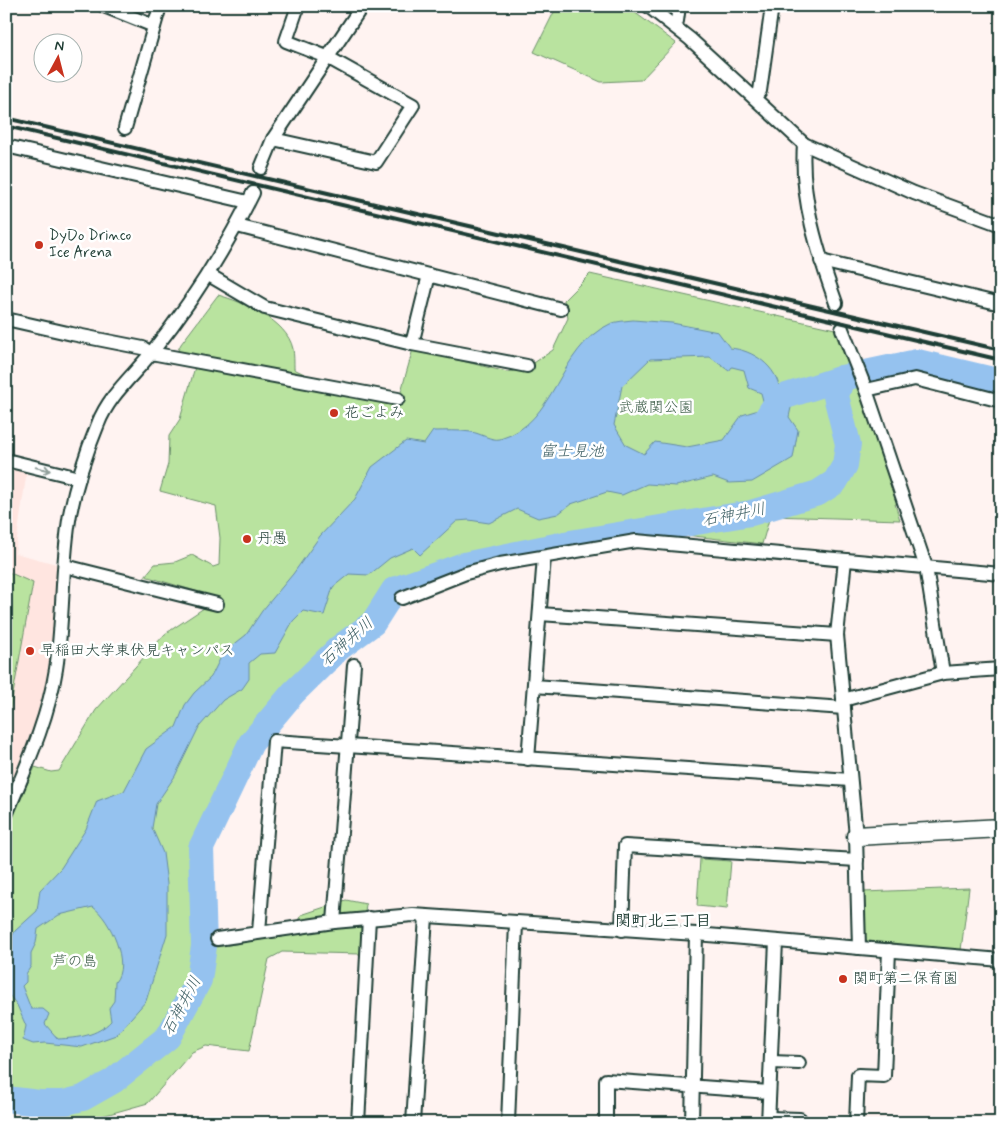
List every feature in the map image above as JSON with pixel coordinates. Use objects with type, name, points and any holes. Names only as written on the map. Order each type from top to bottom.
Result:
[{"type":"street","points":[[104,6],[154,26]]},
{"type":"street","points":[[125,128],[160,6]]},
{"type":"street","points":[[273,139],[376,162],[413,105],[327,56],[286,41],[298,6]]},
{"type":"street","points":[[261,168],[273,139],[362,6]]},
{"type":"street","points":[[648,6],[674,25],[755,97],[804,144],[914,193],[1001,225]]},
{"type":"street","points":[[674,25],[679,6]]},
{"type":"street","points":[[755,97],[760,91],[772,6]]},
{"type":"street","points":[[804,144],[802,162],[808,205],[821,261],[836,303]]},
{"type":"street","points":[[6,146],[250,197],[237,226],[209,275],[151,353],[106,407],[79,478],[70,515],[61,634],[47,716],[6,815]]},
{"type":"street","points":[[237,226],[562,309]]},
{"type":"street","points":[[821,261],[1001,304]]},
{"type":"street","points":[[209,275],[265,308],[412,344],[527,366]]},
{"type":"street","points":[[412,344],[429,275]]},
{"type":"street","points":[[6,319],[143,348],[151,353],[398,399]]},
{"type":"street","points":[[842,329],[865,387],[926,567],[943,673]]},
{"type":"street","points":[[865,387],[915,379],[1001,401]]},
{"type":"street","points":[[6,460],[79,478]]},
{"type":"street","points":[[402,598],[466,573],[636,541],[1001,574]]},
{"type":"street","points":[[528,759],[544,557]]},
{"type":"street","points":[[844,560],[837,635],[856,836],[859,948]]},
{"type":"street","points":[[65,566],[217,604]]},
{"type":"street","points":[[540,614],[837,635]]},
{"type":"street","points":[[334,922],[354,666]]},
{"type":"street","points":[[534,686],[843,704],[943,673],[1001,669]]},
{"type":"street","points":[[259,932],[274,741],[850,780]]},
{"type":"street","points":[[856,836],[1001,828]]},
{"type":"street","points":[[622,930],[625,846],[857,860]]},
{"type":"street","points":[[217,939],[369,918],[426,916],[696,934],[1001,960]]},
{"type":"street","points":[[413,1123],[426,916]]},
{"type":"street","points":[[358,1123],[369,918]]},
{"type":"street","points":[[508,1123],[516,923]]},
{"type":"street","points":[[692,1123],[696,934]]},
{"type":"street","points":[[776,941],[768,1120],[800,1119]]},
{"type":"street","points":[[856,1123],[858,1075],[884,1076],[889,950]]},
{"type":"street","points":[[771,1062],[799,1063]]},
{"type":"street","points":[[606,1123],[606,1080],[769,1092]]},
{"type":"shaded area","name":"早稲田大学東伏見キャンパス","points":[[6,465],[27,470],[15,553],[60,565],[57,633],[41,711],[6,802]]},
{"type":"green space","points":[[557,6],[626,6],[676,43],[641,80],[601,82],[534,52]]},
{"type":"green space","name":"武蔵関公園","points":[[590,274],[835,329],[900,504],[895,504],[900,520],[770,516],[762,544],[625,528],[561,538],[454,562],[387,590],[368,619],[343,638],[251,734],[197,843],[196,910],[204,949],[296,934],[301,915],[346,900],[366,904],[360,954],[282,952],[269,959],[249,1051],[206,1046],[192,1052],[148,1103],[102,1116],[97,1123],[63,1123],[54,1097],[6,1092],[6,810],[18,804],[35,767],[51,772],[59,771],[96,710],[165,634],[207,606],[212,596],[145,576],[155,564],[175,562],[192,555],[213,567],[219,565],[220,538],[216,506],[160,491],[168,464],[169,436],[180,419],[195,367],[177,352],[181,344],[218,295],[239,302],[263,314],[282,329],[293,349],[294,369],[349,396],[397,406],[413,349],[507,372],[525,369],[553,350],[568,318],[564,300]]},
{"type":"green space","points":[[6,571],[33,583],[6,733]]},
{"type":"green space","points":[[700,859],[731,861],[727,909],[697,906]]},
{"type":"green space","points":[[969,888],[961,950],[864,942],[863,892]]},
{"type":"water","name":"富士見池","points":[[633,320],[672,323],[718,332],[730,348],[747,352],[769,367],[778,382],[780,391],[792,403],[789,417],[798,430],[793,458],[752,482],[729,483],[713,477],[676,486],[647,484],[622,495],[607,492],[571,504],[558,514],[538,518],[517,509],[489,523],[469,520],[457,521],[420,555],[413,548],[390,558],[369,575],[349,574],[333,587],[324,615],[303,611],[293,621],[275,653],[260,654],[249,663],[249,679],[242,689],[223,700],[199,727],[175,776],[156,804],[152,828],[163,853],[167,884],[167,934],[146,1001],[116,1035],[82,1047],[45,1043],[33,1044],[23,1040],[26,1026],[17,1005],[6,991],[6,947],[15,931],[37,911],[40,890],[61,868],[86,829],[97,801],[124,791],[146,749],[176,727],[185,705],[194,693],[211,677],[223,653],[246,635],[262,611],[293,574],[320,536],[355,499],[372,467],[406,441],[424,444],[433,431],[471,432],[489,438],[500,439],[519,430],[534,418],[578,350],[592,335],[610,324]],"holes":[[[710,357],[729,371],[732,367],[744,370],[749,388],[761,393],[765,408],[742,415],[724,440],[687,447],[655,442],[644,454],[626,445],[614,425],[622,386],[650,359]],[[93,907],[106,921],[112,931],[120,954],[121,964],[115,982],[114,1001],[109,1008],[111,1021],[93,1033],[80,1037],[58,1039],[45,1024],[49,1014],[43,1009],[31,1009],[22,986],[26,982],[26,974],[31,966],[31,953],[36,943],[38,929],[59,915]]]},
{"type":"waterway","name":"石神井川","points":[[764,422],[780,398],[842,378],[917,362],[1001,382]]},
{"type":"waterway","name":"石神井川","points":[[6,1099],[39,1103],[63,1103],[83,1098],[113,1081],[168,1037],[199,980],[204,946],[201,848],[251,743],[293,693],[339,648],[373,623],[394,590],[464,565],[570,543],[751,513],[818,493],[835,482],[845,465],[848,444],[836,396],[842,378]]},
{"type":"railway","points":[[6,118],[1001,350]]},
{"type":"railway","points":[[6,126],[1001,360]]},
{"type":"place","name":"DyDo Drinco Ice Arena","points":[[39,245]]},
{"type":"place","name":"花ごよみ","points":[[334,413]]},
{"type":"place","name":"丹愚","points":[[247,539]]},
{"type":"place","name":"早稲田大学東伏見キャンパス","points":[[30,651]]},
{"type":"place","name":"関町第二保育園","points":[[843,979]]},
{"type":"district","name":"関町北三丁目","points":[[663,921]]},
{"type":"park label","name":"芦の島","points":[[75,962]]}]
